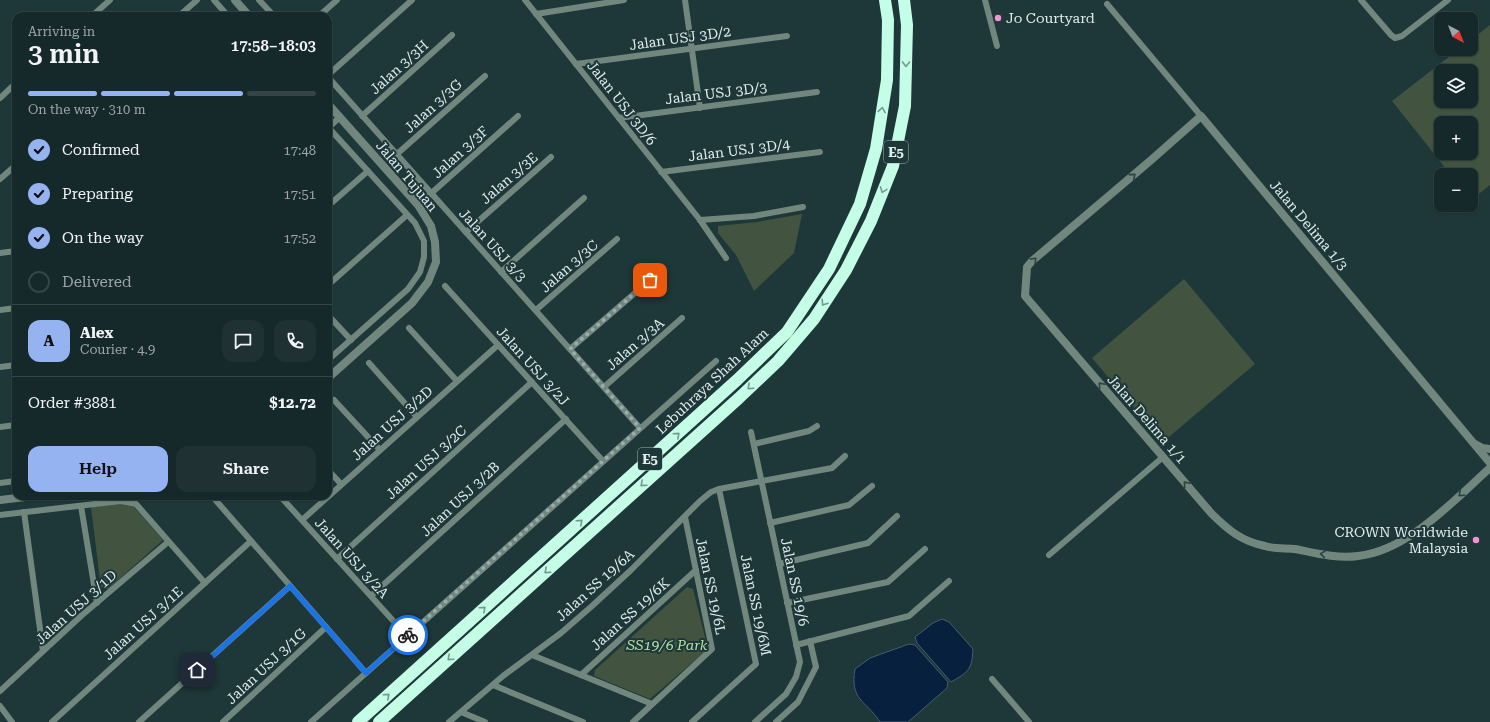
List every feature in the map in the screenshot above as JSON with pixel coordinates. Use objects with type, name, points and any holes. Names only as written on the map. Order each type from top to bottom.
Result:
[{"type":"highway","name":"Lebuhraya Shah Alam","points":[[358,722],[737,380],[787,332],[829,269],[862,197],[876,149],[887,80],[888,20],[885,0]]},
{"type":"highway","name":"Lebuhraya Shah Alam","points":[[379,722],[739,398],[778,361],[814,319],[846,270],[857,249],[871,221],[893,166],[905,106],[907,24],[904,0]]},
{"type":"highway","points":[[907,24],[910,0]]},
{"type":"street","points":[[96,12],[110,0]]},
{"type":"street","points":[[184,12],[197,0]]},
{"type":"street","points":[[214,0],[224,12]]},
{"type":"street","points":[[235,0],[246,12]]},
{"type":"street","points":[[259,0],[270,12]]},
{"type":"street","points":[[324,12],[337,0]]},
{"type":"street","points":[[332,72],[412,0]]},
{"type":"street","name":"Jalan USJ 3D/6","points":[[525,0],[700,220],[726,258]]},
{"type":"street","points":[[536,14],[624,0]]},
{"type":"street","points":[[685,0],[700,108]]},
{"type":"street","points":[[985,0],[997,46]]},
{"type":"street","points":[[1361,0],[1395,38],[1402,36],[1448,0]]},
{"type":"street","name":"Jalan Delima 1/3","points":[[1107,4],[1490,463]]},
{"type":"street","name":"Jalan 3/3H","points":[[362,116],[452,36]]},
{"type":"street","name":"Jalan USJ 3D/2","points":[[576,64],[787,36]]},
{"type":"street","name":"Jalan 3/3G","points":[[397,154],[485,76]]},
{"type":"street","name":"Jalan USJ 3/3","points":[[332,81],[640,428]]},
{"type":"street","points":[[0,98],[12,87]]},
{"type":"street","name":"Jalan USJ 3D/3","points":[[619,118],[817,92]]},
{"type":"street","name":"Jalan Tujuan","points":[[332,109],[418,205],[431,226],[435,242],[436,262],[428,282],[412,303],[332,374]]},
{"type":"street","name":"Jalan 3/3F","points":[[418,205],[518,116]]},
{"type":"street","name":"Jalan Delima 1/1","points":[[1201,116],[1032,261],[1027,268],[1025,296],[1211,513],[1242,539],[1265,547],[1338,556],[1358,556],[1371,554],[1402,541],[1414,534],[1432,520],[1490,468]]},
{"type":"street","points":[[332,125],[340,118]]},
{"type":"street","points":[[332,132],[415,223],[424,242],[424,258],[420,272],[408,289],[332,357]]},
{"type":"street","name":"Jalan USJ 3D/4","points":[[661,172],[820,152]]},
{"type":"street","name":"Jalan 3/3E","points":[[466,232],[551,157]]},
{"type":"street","points":[[0,179],[12,168]]},
{"type":"street","points":[[332,202],[368,171]]},
{"type":"street","points":[[501,272],[584,198]]},
{"type":"street","points":[[700,220],[754,216],[803,206]]},
{"type":"street","points":[[332,281],[407,215]]},
{"type":"street","name":"Jalan 3/3C","points":[[536,310],[617,239]]},
{"type":"street","points":[[0,253],[12,252]]},
{"type":"street","points":[[570,349],[650,280]]},
{"type":"street","name":"Jalan USJ 3/2J","points":[[445,286],[603,461]]},
{"type":"street","points":[[0,310],[12,308]]},
{"type":"street","name":"Jalan 3/3A","points":[[604,387],[682,318]]},
{"type":"street","points":[[332,319],[351,340]]},
{"type":"street","points":[[409,328],[457,381]]},
{"type":"street","name":"Jalan USJ 3/2D","points":[[332,492],[498,345]]},
{"type":"street","points":[[311,722],[716,361]]},
{"type":"street","points":[[369,363],[417,417]]},
{"type":"street","points":[[0,367],[12,366]]},
{"type":"street","name":"Jalan USJ 3/2C","points":[[337,559],[532,382]]},
{"type":"street","points":[[334,400],[380,450]]},
{"type":"street","name":"Jalan USJ 3/2B","points":[[371,596],[566,419]]},
{"type":"street","points":[[0,427],[12,426]]},
{"type":"street","points":[[754,444],[809,431],[817,426]]},
{"type":"street","name":"Jalan SS 19/6","points":[[751,432],[800,662],[796,677],[786,694],[755,722]]},
{"type":"street","points":[[1473,443],[1482,448],[1490,449]]},
{"type":"street","name":"Jalan SS 19/6A","points":[[449,722],[592,606],[711,492],[719,489],[832,468],[845,456]]},
{"type":"street","points":[[1049,555],[1163,457]]},
{"type":"street","points":[[332,474],[341,484]]},
{"type":"street","points":[[0,483],[12,482]]},
{"type":"street","points":[[770,523],[849,505],[872,486]]},
{"type":"street","name":"Jalan SS 19/6M","points":[[692,722],[756,664],[719,489]]},
{"type":"street","points":[[0,500],[12,499]]},
{"type":"street","points":[[215,500],[366,673]]},
{"type":"street","name":"Jalan USJ 3/2A","points":[[284,500],[407,636]]},
{"type":"street","name":"Jalan USJ 3/2D","points":[[302,520],[324,500]]},
{"type":"street","points":[[0,515],[121,501],[136,504],[205,583]]},
{"type":"street","points":[[81,506],[97,603]]},
{"type":"street","points":[[24,512],[44,651]]},
{"type":"street","points":[[779,564],[868,543],[897,516]]},
{"type":"street","name":"Jalan SS 19/6L","points":[[633,722],[712,649],[685,517]]},
{"type":"street","name":"Jalan USJ 3/1E","points":[[52,722],[251,541]]},
{"type":"street","name":"Jalan USJ 3/1D","points":[[0,691],[97,603],[168,542]]},
{"type":"street","points":[[787,603],[888,582],[925,549]]},
{"type":"street","name":"Jalan SS 19/6K","points":[[581,675],[696,570]]},
{"type":"street","points":[[796,645],[909,616],[949,581]]},
{"type":"street","points":[[139,722],[290,586]]},
{"type":"street","name":"Jalan USJ 3/1G","points":[[223,722],[326,627]]},
{"type":"street","points":[[776,722],[798,702],[816,666],[810,641]]},
{"type":"street","points":[[532,655],[652,704]]},
{"type":"street","points":[[992,678],[1029,722]]},
{"type":"street","points":[[493,685],[583,722]]},
{"type":"street","points":[[0,706],[12,722]]},
{"type":"street","points":[[461,712],[485,722]]},
{"type":"green space","points":[[1490,25],[1490,185],[1478,194],[1478,168],[1445,168],[1439,160],[1478,160],[1478,116],[1434,116],[1434,154],[1392,101],[1434,68],[1434,108],[1478,108],[1478,64],[1440,64],[1450,56],[1478,56],[1478,34]]},
{"type":"green space","points":[[802,214],[794,253],[754,291],[736,255],[718,233],[718,226],[757,222]]},
{"type":"green space","points":[[1184,279],[1255,364],[1163,442],[1092,358]]},
{"type":"green space","points":[[121,504],[134,507],[163,540],[108,589],[101,588],[91,507]]},
{"type":"green space","name":"SS19/6 Park","points":[[687,587],[693,589],[708,649],[650,699],[594,676],[595,670]]},
{"type":"water","points":[[942,619],[949,622],[973,649],[972,662],[968,670],[951,682],[917,643],[915,637],[933,623]]},
{"type":"water","points":[[909,644],[915,645],[948,682],[947,688],[908,722],[880,722],[857,694],[854,680],[855,669],[870,658]]},
{"type":"way so far","points":[[408,635],[640,428],[570,349],[650,280]]},
{"type":"place","name":"Jo Courtyard","points":[[998,18]]},
{"type":"place","name":"CROWN Worldwide Malaysia","points":[[1476,540]]},
{"type":"route","points":[[197,670],[290,586],[366,673],[408,635]]}]
